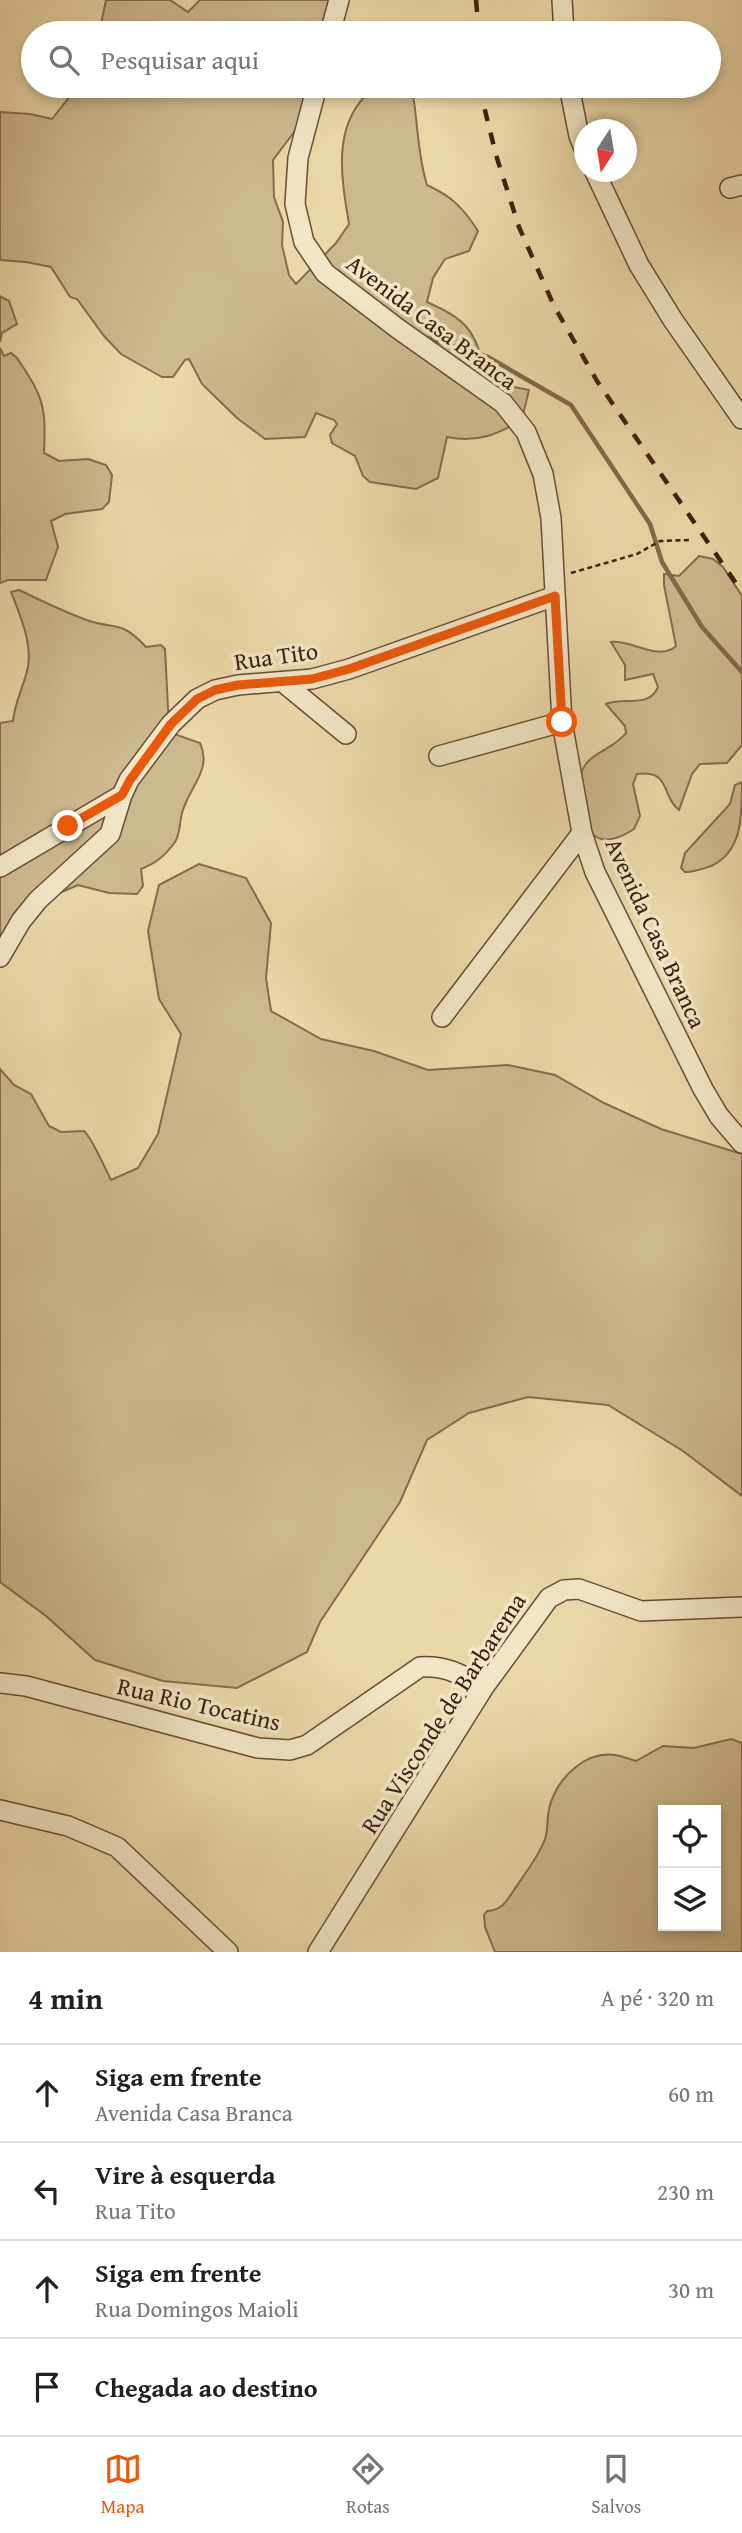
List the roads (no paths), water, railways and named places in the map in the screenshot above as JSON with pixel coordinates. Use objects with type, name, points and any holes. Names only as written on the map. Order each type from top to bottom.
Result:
[{"type":"street","points":[[333,21],[339,0]]},
{"type":"street","points":[[562,0],[563,21]]},
{"type":"street","name":"Avenida Casa Branca","points":[[314,98],[298,158],[295,204],[304,242],[325,273],[503,403],[526,432],[543,474],[551,518],[562,722],[582,833],[595,872],[703,1089],[719,1115],[742,1143]]},
{"type":"street","points":[[571,98],[576,119]]},
{"type":"street","points":[[599,182],[652,287],[740,413]]},
{"type":"street","name":"Rua Tito","points":[[0,957],[20,921],[38,900],[110,834],[122,795],[130,780],[171,724],[197,699],[215,690],[238,685],[312,679],[349,669],[554,587]]},
{"type":"street","points":[[284,683],[346,734]]},
{"type":"street","points":[[439,756],[562,722]]},
{"type":"street","points":[[0,867],[122,795]]},
{"type":"street","points":[[442,1017],[582,833]]},
{"type":"street","name":"Rua Visconde de Barbarema","points":[[318,1952],[484,1687],[548,1598],[564,1590],[579,1589],[641,1611],[742,1607]]},
{"type":"street","name":"Rua Rio Tocatins","points":[[0,1683],[26,1686],[258,1748],[290,1750],[307,1745],[420,1667],[450,1668],[484,1687]]},
{"type":"street","points":[[0,1810],[68,1826],[117,1847],[228,1952]]},
{"type":"waterway","points":[[424,337],[488,357],[571,405],[650,524],[662,562],[702,627],[742,672]]},
{"type":"railway","points":[[476,0],[478,21]]},
{"type":"railway","points":[[482,98],[496,155],[519,227],[554,306],[597,381],[742,592]]}]
